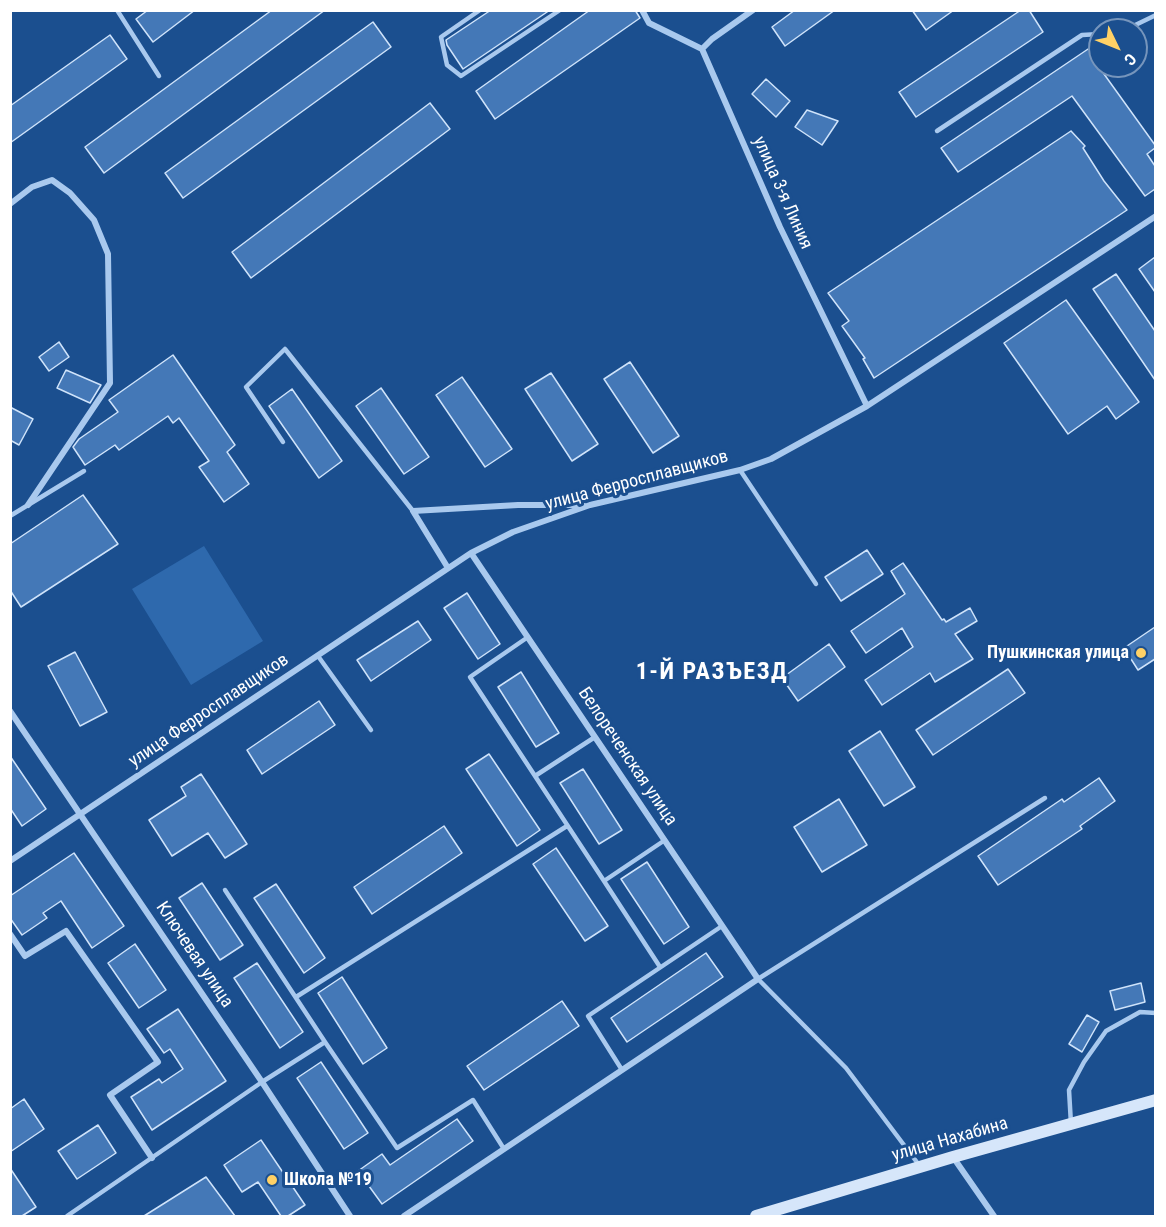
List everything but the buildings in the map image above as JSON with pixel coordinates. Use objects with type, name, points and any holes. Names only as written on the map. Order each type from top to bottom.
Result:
[{"type":"main road","name":"улица Нахабина","points":[[756,1216],[1155,1100]]},
{"type":"street","points":[[642,10],[649,23],[702,49],[712,39],[753,10]]},
{"type":"street","name":"улица 3-я Линия","points":[[702,49],[780,227],[867,406]]},
{"type":"street","points":[[10,204],[32,187],[52,180],[69,193],[94,220],[108,254],[110,383],[28,505]]},
{"type":"street","name":"улица Ферросплавщиков","points":[[10,861],[471,553],[513,532],[590,505],[740,470],[771,459],[867,406],[1155,216]]},
{"type":"street","points":[[448,568],[413,511],[519,505],[590,505]]},
{"type":"street","name":"Белореченская улица","points":[[471,553],[758,979]]},
{"type":"street","name":"Ключевая улица","points":[[10,711],[262,1082],[350,1216]]},
{"type":"street","points":[[10,934],[25,956],[66,931],[158,1062],[110,1095],[152,1158]]},
{"type":"street","points":[[404,1216],[758,979]]},
{"type":"street","points":[[953,1157],[994,1216]]},
{"type":"lane","points":[[117,10],[159,76]]},
{"type":"lane","points":[[480,10],[441,37],[447,65],[461,76],[560,10]]},
{"type":"lane","points":[[938,131],[1082,35],[1088,35]]},
{"type":"lane","points":[[283,442],[246,387],[285,349],[413,511]]},
{"type":"lane","points":[[740,470],[816,584]]},
{"type":"lane","points":[[10,516],[84,471]]},
{"type":"lane","points":[[528,637],[470,677],[660,967]]},
{"type":"lane","points":[[318,656],[371,730]]},
{"type":"lane","points":[[535,776],[595,737]]},
{"type":"lane","points":[[920,1167],[846,1068],[758,979],[1045,798]]},
{"type":"lane","points":[[296,997],[567,825]]},
{"type":"lane","points":[[604,881],[664,840]]},
{"type":"lane","points":[[225,890],[397,1148],[473,1100],[504,1149]]},
{"type":"lane","points":[[622,1070],[588,1016],[722,926]]},
{"type":"lane","points":[[1071,1124],[1069,1090],[1084,1062],[1106,1031],[1140,1012],[1155,1013]]},
{"type":"lane","points":[[67,1216],[262,1082],[325,1042]]},
{"type":"shaded area","points":[[204,546],[263,641],[191,685],[132,589]]},
{"type":"place","name":"Пушкинская улица","points":[[1141,653]]},
{"type":"place","name":"Школа №19","points":[[272,1180]]},
{"type":"district","name":"1-Й РАЗЪЕЗД","points":[[712,673]]}]
